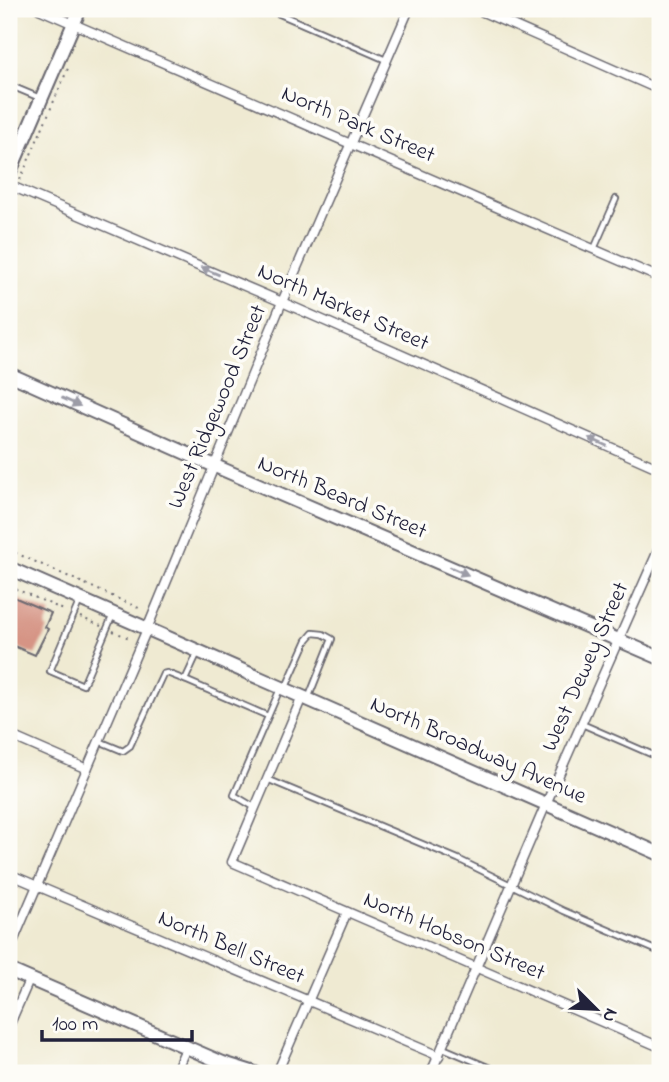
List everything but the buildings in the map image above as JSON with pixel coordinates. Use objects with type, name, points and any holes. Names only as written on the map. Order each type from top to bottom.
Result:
[{"type":"street","name":"North Park Street","points":[[40,9],[660,278]]},
{"type":"street","points":[[9,174],[80,9]]},
{"type":"street","name":"West Ridgewood Street","points":[[9,951],[147,629],[282,302],[409,9]]},
{"type":"street","points":[[476,9],[660,90]]},
{"type":"street","name":"North Market Street","points":[[13,187],[660,469]]},
{"type":"street","name":"North Beard Street","points":[[9,374],[660,658]]},
{"type":"street","name":"West Dewey Street","points":[[431,1073],[660,546]]},
{"type":"street","name":"North Broadway Avenue","points":[[9,568],[660,854]]},
{"type":"street","points":[[255,807],[305,698]]},
{"type":"street","points":[[9,735],[88,769]]},
{"type":"street","name":"North Hobson Street","points":[[255,807],[232,862],[660,1047]]},
{"type":"street","name":"North Bell Street","points":[[9,874],[308,1002],[440,1052]]},
{"type":"street","points":[[277,1073],[347,912]]},
{"type":"street","points":[[9,970],[223,1062],[255,1073]]},
{"type":"street","points":[[9,1026],[30,978]]},
{"type":"street","points":[[175,1073],[187,1046]]},
{"type":"lane","points":[[268,9],[387,61]]},
{"type":"lane","points":[[9,85],[41,99]]},
{"type":"lane","points":[[594,249],[616,199]]},
{"type":"lane","points":[[80,600],[50,671],[83,685],[114,614]]},
{"type":"lane","points":[[255,807],[234,795],[268,716],[307,640],[313,633],[323,634],[332,639],[305,698]]},
{"type":"lane","points":[[186,680],[198,651]]},
{"type":"lane","points":[[99,741],[123,751],[130,746],[163,674],[167,673],[268,716]]},
{"type":"lane","points":[[582,724],[660,758]]},
{"type":"lane","points":[[267,779],[458,859],[564,911],[660,952]]},
{"type":"lane","points":[[440,1052],[502,1073]]},
{"type":"path","points":[[9,207],[13,187],[69,66]]},
{"type":"path","points":[[9,550],[141,609]]}]
